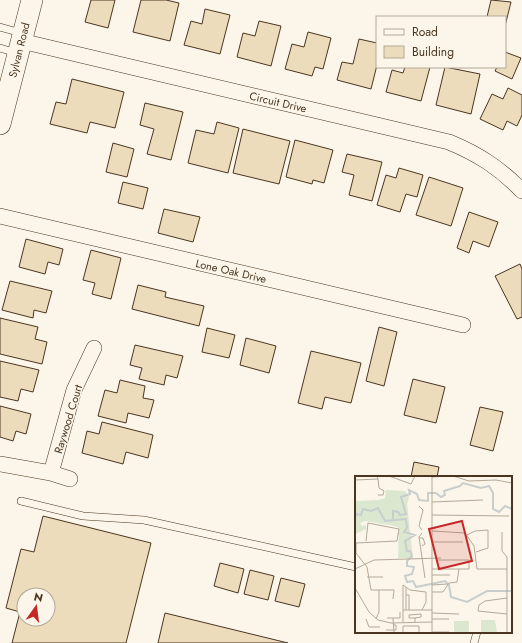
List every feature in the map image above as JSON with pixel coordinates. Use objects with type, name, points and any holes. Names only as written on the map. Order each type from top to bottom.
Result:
[{"type":"main road","name":"Sylvan Road","points":[[0,124],[16,44],[32,0]]},
{"type":"street","name":"Circuit Drive","points":[[16,44],[449,142],[470,150],[490,162],[522,191]]},
{"type":"street","name":"Lone Oak Drive","points":[[0,216],[463,325]]},
{"type":"street","name":"Raywood Court","points":[[51,473],[74,390],[94,348]]},
{"type":"street","points":[[0,464],[51,473],[70,479]]},
{"type":"lane","points":[[0,27],[16,44]]},
{"type":"lane","points":[[21,501],[83,516],[144,520],[355,568]]},
{"type":"lane","points":[[474,643],[477,633]]},
{"type":"building","points":[[91,0],[115,0],[108,28],[85,22]]},
{"type":"building","points":[[141,0],[166,0],[179,3],[170,41],[133,32]]},
{"type":"building","points":[[491,0],[511,2],[506,22],[506,16],[487,16]]},
{"type":"building","points":[[205,9],[230,15],[220,54],[184,45],[191,21],[202,24]]},
{"type":"building","points":[[259,21],[281,26],[271,66],[237,57],[243,33],[255,36]]},
{"type":"building","points":[[308,32],[331,38],[323,69],[315,67],[312,76],[285,69],[292,44],[304,47]]},
{"type":"building","points":[[359,39],[376,43],[376,68],[371,89],[337,80],[342,62],[353,64]]},
{"type":"building","points":[[506,52],[521,58],[512,79],[495,71],[496,68],[506,68]]},
{"type":"building","points":[[405,68],[430,68],[421,101],[386,92],[392,70],[403,73]]},
{"type":"building","points":[[445,68],[480,74],[471,114],[436,105]]},
{"type":"building","points":[[72,79],[124,92],[115,128],[90,122],[87,133],[50,124],[56,102],[66,104]]},
{"type":"building","points":[[508,88],[522,95],[522,115],[517,126],[507,121],[503,130],[480,119],[492,94],[503,99]]},
{"type":"building","points":[[145,103],[183,112],[171,160],[147,154],[154,129],[140,125]]},
{"type":"building","points":[[217,122],[239,128],[228,173],[188,163],[196,130],[214,134]]},
{"type":"building","points":[[243,129],[290,141],[279,184],[233,173]]},
{"type":"building","points":[[295,140],[333,150],[324,183],[313,180],[312,184],[286,177]]},
{"type":"building","points":[[113,143],[134,149],[127,177],[106,172]]},
{"type":"building","points":[[347,154],[382,162],[372,201],[349,195],[354,175],[342,172]]},
{"type":"building","points":[[399,168],[423,175],[417,197],[406,194],[400,212],[377,205],[386,175],[396,178]]},
{"type":"building","points":[[429,177],[463,188],[451,226],[416,215]]},
{"type":"building","points":[[123,182],[148,188],[143,209],[118,203]]},
{"type":"building","points":[[164,209],[200,217],[193,242],[158,233]]},
{"type":"building","points":[[469,212],[498,222],[489,247],[473,241],[469,253],[457,248]]},
{"type":"building","points":[[26,239],[63,249],[59,265],[48,262],[45,274],[19,267]]},
{"type":"building","points":[[91,250],[121,258],[111,299],[92,294],[95,283],[83,280]]},
{"type":"building","points":[[520,264],[522,269],[522,317],[517,319],[495,276]]},
{"type":"building","points":[[10,281],[52,291],[46,313],[34,310],[33,318],[2,310]]},
{"type":"building","points":[[138,285],[166,292],[165,297],[204,306],[199,326],[132,309]]},
{"type":"building","points":[[0,318],[38,327],[35,339],[47,342],[42,364],[0,354]]},
{"type":"building","points":[[379,327],[397,332],[384,386],[366,381]]},
{"type":"building","points":[[207,328],[235,335],[229,358],[202,352]]},
{"type":"building","points":[[246,338],[276,346],[269,373],[240,365]]},
{"type":"building","points":[[135,345],[183,356],[177,378],[166,375],[164,385],[139,379],[142,368],[130,365]]},
{"type":"building","points":[[311,351],[361,363],[351,403],[325,397],[322,409],[298,403]]},
{"type":"building","points":[[0,361],[39,370],[33,392],[21,389],[18,401],[0,397]]},
{"type":"building","points":[[413,379],[445,387],[436,423],[404,415]]},
{"type":"building","points":[[120,380],[145,386],[143,398],[154,400],[149,418],[128,413],[126,423],[98,416],[105,390],[117,393]]},
{"type":"building","points":[[0,406],[31,414],[26,434],[16,431],[13,441],[0,437]]},
{"type":"building","points":[[480,407],[503,412],[493,451],[470,445]]},
{"type":"building","points":[[102,422],[153,435],[148,458],[126,452],[123,464],[82,453],[87,431],[99,434]]},
{"type":"building","points":[[414,462],[439,467],[437,476],[411,476]]},
{"type":"building","points":[[43,516],[151,543],[126,643],[12,643],[16,627],[56,627],[56,587],[16,587],[16,611],[6,608],[21,549],[34,552]]},
{"type":"building","points":[[220,563],[244,569],[238,593],[214,586]]},
{"type":"building","points":[[250,570],[274,576],[268,600],[244,594]]},
{"type":"building","points":[[281,578],[305,584],[299,607],[275,601]]},
{"type":"building","points":[[165,613],[288,643],[158,643]]}]
